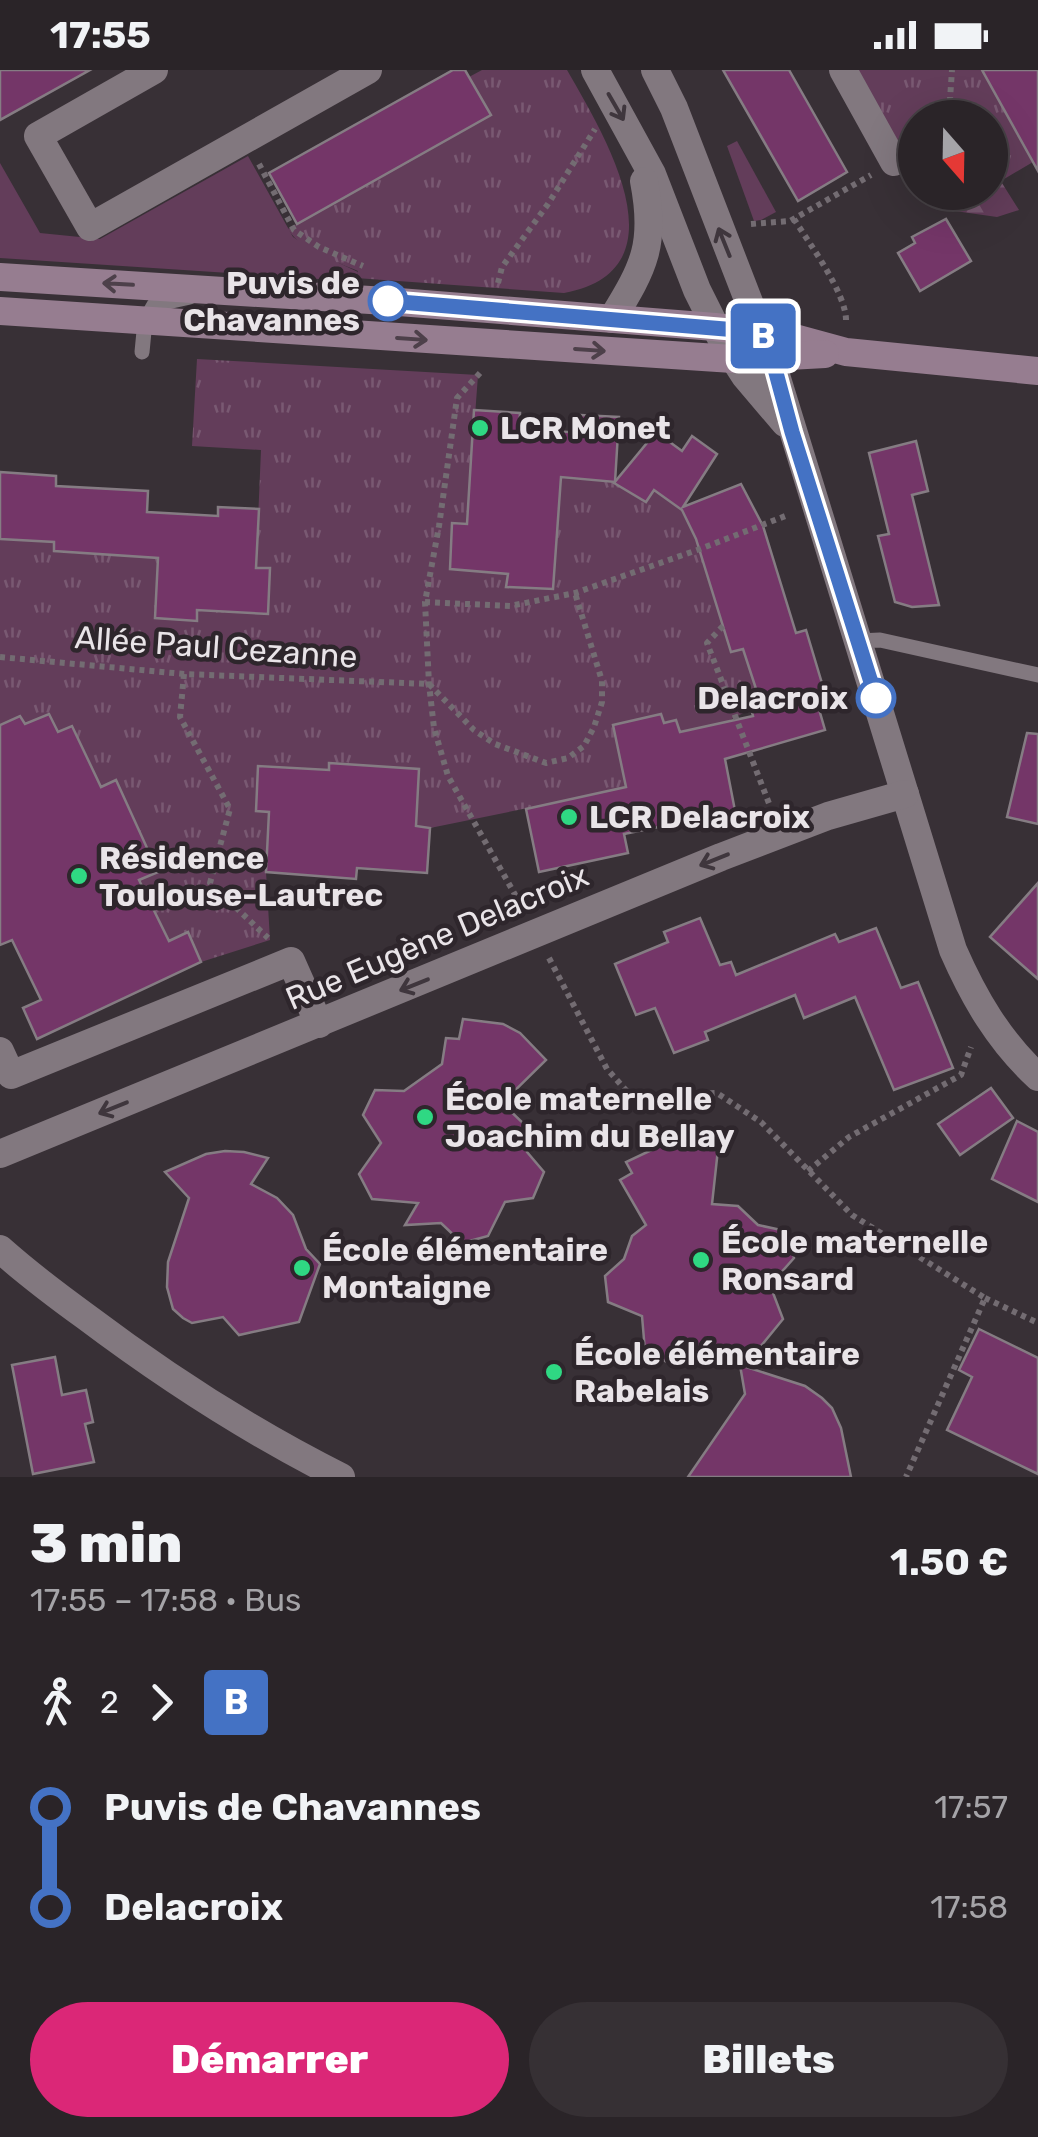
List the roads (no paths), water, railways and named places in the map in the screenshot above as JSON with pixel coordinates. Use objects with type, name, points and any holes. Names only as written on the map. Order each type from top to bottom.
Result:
[{"type":"main road","points":[[0,277],[715,327],[791,337],[846,352],[1038,371]]},
{"type":"main road","points":[[0,311],[733,359],[846,352]]},
{"type":"street","points":[[154,70],[38,136],[90,227],[368,70]]},
{"type":"street","points":[[595,70],[660,192],[715,327],[733,359],[792,432]]},
{"type":"street","points":[[654,70],[680,124],[772,358],[952,950],[995,1028],[1038,1077]]},
{"type":"street","points":[[843,70],[894,162]]},
{"type":"street","points":[[637,145],[680,124]]},
{"type":"street","points":[[612,318],[638,275],[648,248],[649,214],[637,145]]},
{"type":"street","name":"Rue Eugène Delacroix","points":[[0,1154],[781,834],[905,794]]},
{"type":"street","points":[[0,1051],[11,1075],[292,960],[319,1024]]},
{"type":"street","points":[[0,1250],[152,1364],[275,1442],[341,1477]]},
{"type":"lane","points":[[142,352],[145,321],[154,305],[222,290]]},
{"type":"lane","points":[[858,641],[880,640],[1038,676]]},
{"type":"place","name":"Puvis de Chavannes","points":[[388,301]]},
{"type":"place","name":"LCR Monet","points":[[480,428]]},
{"type":"place","name":"Delacroix","points":[[876,698]]},
{"type":"place","name":"LCR Delacroix","points":[[569,817]]},
{"type":"place","name":"Résidence Toulouse-Lautrec","points":[[79,876]]},
{"type":"place","name":"École maternelle Joachim du Bellay","points":[[425,1117]]},
{"type":"place","name":"École maternelle Ronsard","points":[[701,1260]]},
{"type":"place","name":"École élémentaire Montaigne","points":[[302,1268]]},
{"type":"place","name":"École élémentaire Rabelais","points":[[554,1372]]}]
